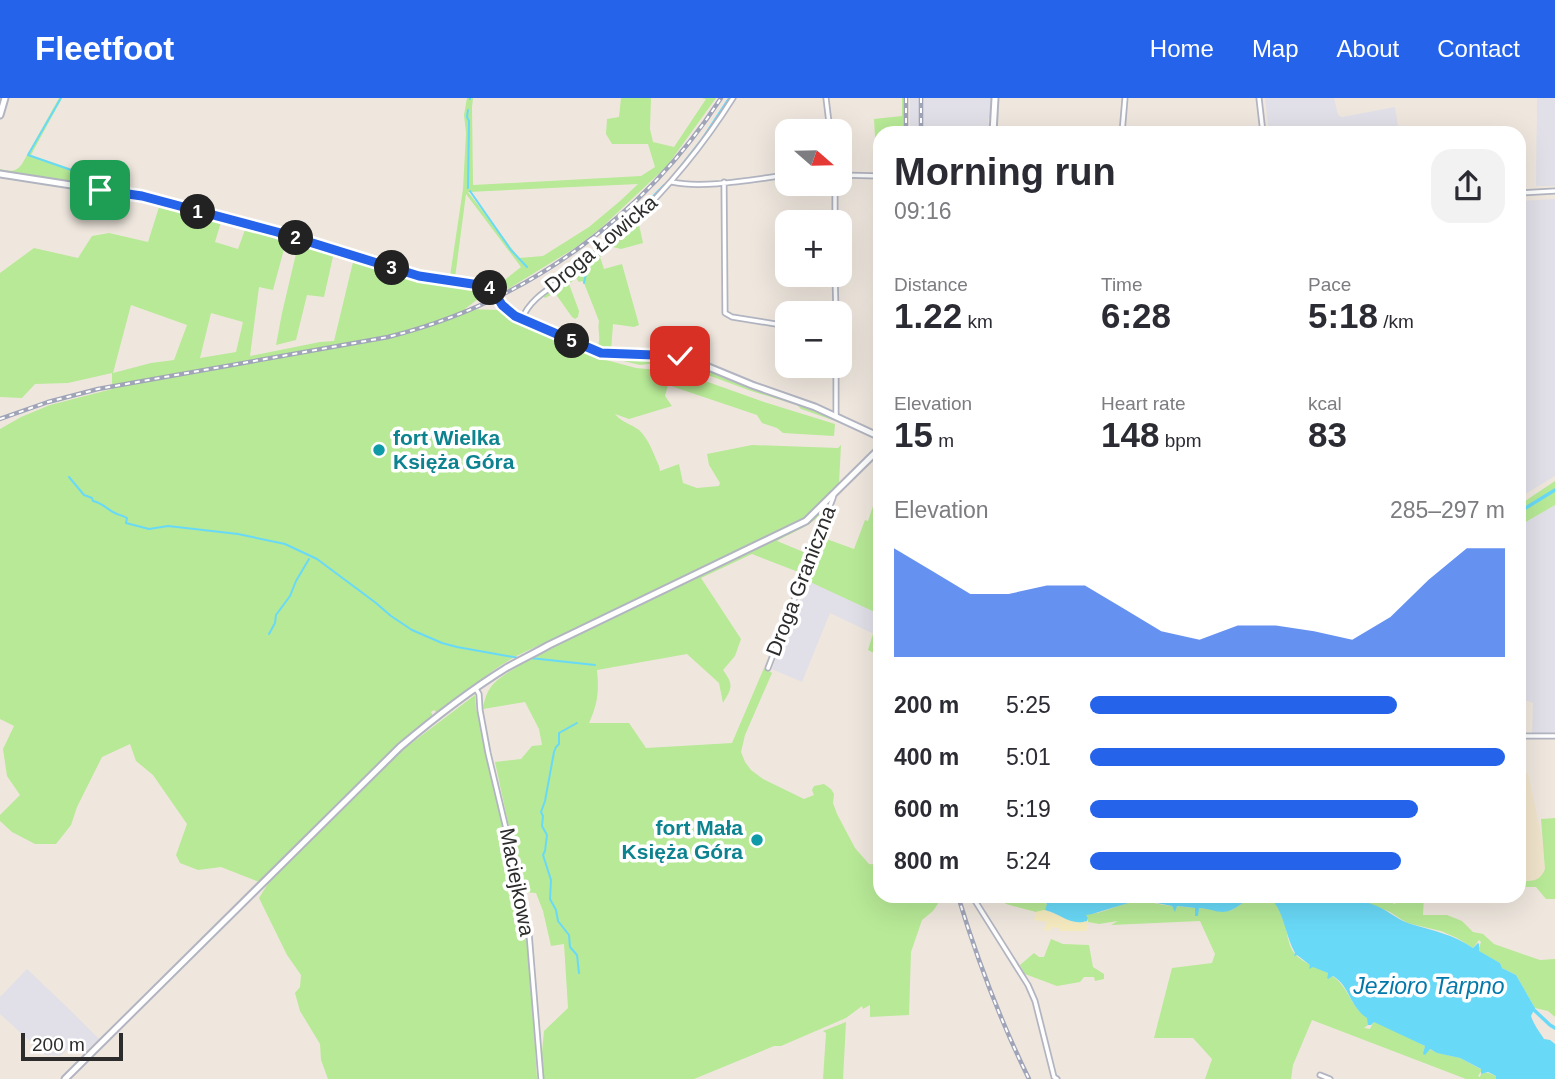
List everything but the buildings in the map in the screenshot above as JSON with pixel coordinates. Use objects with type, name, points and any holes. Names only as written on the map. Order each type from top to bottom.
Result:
[{"type":"street","points":[[0,115],[5,98]]},
{"type":"street","name":"Droga Łowicka","points":[[522,319],[538,296],[607,245],[673,181],[733,98]]},
{"type":"street","points":[[826,98],[829,119]]},
{"type":"street","points":[[993,126],[995,98]]},
{"type":"street","points":[[1123,126],[1125,98]]},
{"type":"street","points":[[1259,98],[1262,126]]},
{"type":"street","points":[[0,174],[142,196],[277,232],[419,276],[486,286],[493,290],[509,312],[601,353],[680,356],[815,407],[873,434]]},
{"type":"street","points":[[852,175],[873,176]]},
{"type":"street","points":[[673,181],[690,185],[775,176]]},
{"type":"street","points":[[724,182],[725,313],[732,317],[775,324]]},
{"type":"street","points":[[1526,193],[1555,191]]},
{"type":"street","points":[[836,378],[836,416]]},
{"type":"street","points":[[65,1079],[400,747],[504,669],[806,521],[873,455]]},
{"type":"street","name":"Droga Graniczna","points":[[768,668],[834,493]]},
{"type":"street","name":"Maciejkowa","points":[[476,689],[488,753],[528,921],[541,1079]]},
{"type":"street","points":[[1526,736],[1555,736]]},
{"type":"street","points":[[975,903],[1028,985],[1035,1001],[1054,1077],[1057,1079]]},
{"type":"street","points":[[1320,1074],[1331,1079]]},
{"type":"shaded area","points":[[910,98],[992,98],[991,117],[988,119],[990,126],[910,126]]},
{"type":"shaded area","points":[[1265,98],[1334,98],[1338,115],[1342,117],[1395,107],[1398,126],[1268,126]]},
{"type":"shaded area","points":[[1537,98],[1555,98],[1555,186],[1536,186]]},
{"type":"shaded area","points":[[1555,199],[1555,476],[1526,494],[1526,201]]},
{"type":"shaded area","points":[[1555,505],[1555,733],[1532,733],[1533,703],[1526,700],[1526,522]]},
{"type":"shaded area","points":[[808,581],[873,611],[873,634],[830,613],[802,682],[772,669]]},
{"type":"shaded area","points":[[1526,773],[1543,843],[1545,869],[1536,881],[1526,881]]},
{"type":"shaded area","points":[[27,969],[99,1039],[87,1050],[78,1040],[60,1056],[45,1055],[0,1014],[0,997]]},
{"type":"green space","points":[[59,98],[62,98],[31,155],[75,170],[69,181],[120,188],[117,196],[0,178],[0,169],[15,170],[22,164]]},
{"type":"green space","points":[[467,98],[473,98],[473,185],[641,176],[655,167],[648,144],[612,144],[606,134],[607,119],[619,117],[621,98],[651,98],[650,129],[653,142],[674,147],[706,99],[701,98],[716,98],[667,166],[601,228],[575,248],[500,294],[497,286],[521,267],[466,194],[455,278],[450,276],[463,189],[466,133],[464,115]],"holes":[[[638,184],[589,227],[543,256],[519,258],[468,192]]]},
{"type":"green space","points":[[902,98],[905,98],[905,126],[874,126],[874,119],[902,116]]},
{"type":"green space","points":[[160,204],[221,222],[215,242],[238,249],[246,227],[287,238],[273,290],[259,287],[250,356],[334,341],[354,258],[420,278],[488,289],[465,309],[499,310],[532,327],[596,351],[605,356],[606,360],[636,368],[680,372],[835,424],[834,436],[783,433],[762,423],[757,415],[668,385],[665,396],[672,406],[629,419],[615,414],[643,434],[660,471],[679,464],[683,483],[697,488],[719,486],[720,483],[709,465],[707,454],[752,445],[838,448],[841,445],[839,483],[827,496],[822,512],[809,524],[777,541],[813,556],[821,537],[854,549],[873,506],[873,611],[808,581],[801,573],[752,554],[701,578],[741,639],[735,656],[723,670],[730,686],[723,703],[719,683],[687,654],[597,670],[597,697],[589,723],[629,723],[646,748],[732,743],[764,668],[772,673],[745,735],[741,752],[745,762],[763,779],[804,799],[814,795],[814,786],[824,784],[831,789],[837,814],[855,848],[869,864],[873,864],[873,903],[938,903],[922,920],[911,952],[909,1015],[870,1017],[870,1005],[863,1009],[862,1006],[846,1018],[694,1079],[543,1079],[541,1063],[544,1031],[568,1008],[564,944],[551,946],[536,893],[523,892],[495,762],[521,759],[532,746],[542,745],[539,729],[525,702],[483,709],[491,687],[521,664],[497,669],[548,644],[547,642],[506,662],[437,713],[434,710],[431,712],[433,716],[406,737],[259,882],[221,867],[198,870],[180,863],[176,855],[187,824],[153,775],[136,761],[130,744],[102,757],[71,825],[56,844],[35,844],[12,832],[0,821],[0,815],[20,795],[7,776],[3,749],[14,726],[0,719],[0,429],[50,405],[112,389],[112,373],[68,383],[35,384],[22,398],[0,397],[0,273],[34,248],[78,258],[92,236],[109,233],[148,242]],"holes":[[[131,305],[187,325],[174,360],[113,373]],[[211,313],[243,322],[236,352],[200,358]]]},
{"type":"green space","points":[[638,220],[643,243],[621,249],[613,247],[600,257],[604,269],[622,264],[639,325],[634,327],[613,324],[611,351],[603,351],[597,347],[599,321],[582,281],[579,282],[576,278],[569,284],[579,311],[575,319],[555,293],[545,298],[542,295],[573,274]]},
{"type":"green space","points":[[299,241],[334,252],[324,297],[307,295],[296,340],[276,345],[282,313]]},
{"type":"green space","points":[[607,356],[680,359],[815,408],[838,419],[838,422],[678,364],[640,365]]},
{"type":"green space","points":[[1555,481],[1555,505],[1526,522],[1526,500]]},
{"type":"green space","points":[[873,634],[873,652],[868,650]]},
{"type":"green space","points":[[475,695],[528,933],[537,1079],[328,1079],[321,1060],[320,1044],[300,1011],[295,993],[300,987],[301,975],[287,955],[259,898],[269,882],[391,761]]},
{"type":"green space","points":[[1555,818],[1555,899],[1546,899],[1536,887],[1526,887],[1526,881],[1535,880],[1545,869],[1541,819]]},
{"type":"green space","points":[[1128,903],[1172,906],[1175,911],[1176,906],[1195,908],[1195,912],[1198,908],[1222,912],[1232,910],[1242,903],[1276,903],[1292,950],[1302,960],[1328,973],[1328,979],[1332,976],[1338,980],[1357,1009],[1368,1018],[1368,1025],[1364,1028],[1370,1029],[1374,1021],[1425,1046],[1424,1055],[1429,1049],[1460,1058],[1482,1070],[1478,1076],[1487,1073],[1496,1076],[1496,1079],[1466,1079],[1312,1020],[1293,1065],[1291,1079],[1205,1079],[1212,1059],[1193,1038],[1154,1038],[1172,968],[1212,963],[1215,954],[1200,921],[1111,925],[1118,921],[1099,924],[1088,922],[1085,914]]},
{"type":"green space","points":[[1368,903],[1424,903],[1423,915],[1447,915],[1462,921],[1473,932],[1483,934],[1494,944],[1540,960],[1555,959],[1555,1017],[1548,1011],[1535,1008],[1516,975],[1478,951],[1481,942],[1479,940],[1473,948],[1441,931],[1407,923],[1390,912]]},
{"type":"green space","points":[[1006,904],[1048,905],[1046,910],[1036,912]]},
{"type":"green space","points":[[1051,939],[1063,944],[1089,945],[1093,967],[1104,974],[1104,979],[1095,981],[1094,977],[1084,977],[1080,982],[1057,986],[1025,974],[1020,965],[1034,953],[1044,957]]},
{"type":"green space","points":[[846,1022],[843,1079],[823,1079],[826,1033],[823,1031]]},
{"type":"sand","points":[[1044,910],[1070,920],[1087,921],[1088,929],[1060,931],[1059,928],[1051,927],[1050,931],[1044,930],[1047,922],[1034,920],[1036,912]]},
{"type":"water","points":[[1128,903],[1086,915],[1087,921],[1081,922],[1070,921],[1045,910],[1047,904]]},
{"type":"water","points":[[1157,903],[1243,903],[1227,912],[1199,908],[1198,916],[1195,916],[1195,908],[1177,906],[1175,912],[1172,906]]},
{"type":"water","name":"Jezioro Tarpno","points":[[1275,903],[1370,903],[1407,923],[1450,936],[1473,948],[1478,943],[1479,951],[1516,975],[1535,1008],[1531,1016],[1535,1025],[1544,1039],[1555,1044],[1555,1079],[1496,1079],[1496,1076],[1488,1072],[1481,1074],[1481,1069],[1460,1058],[1430,1049],[1425,1055],[1425,1046],[1374,1022],[1368,1025],[1367,1018],[1356,1008],[1339,980],[1333,976],[1328,979],[1328,973],[1313,967],[1309,969],[1310,965],[1297,955],[1294,956],[1281,914]]},
{"type":"waterway","points":[[61,98],[28,155],[74,171]]},
{"type":"waterway","points":[[673,176],[729,98]]},
{"type":"waterway","points":[[468,110],[468,188]]},
{"type":"waterway","points":[[581,262],[627,223],[664,185]]},
{"type":"waterway","points":[[125,189],[141,193]]},
{"type":"waterway","points":[[470,191],[511,250],[527,267]]},
{"type":"waterway","points":[[149,195],[191,206]]},
{"type":"waterway","points":[[584,283],[587,269],[585,267]]},
{"type":"waterway","points":[[69,477],[84,495],[127,518],[126,523],[149,529],[168,526],[238,534],[285,544],[317,559],[412,630],[457,647],[519,658]]},
{"type":"waterway","points":[[1526,508],[1555,490]]},
{"type":"waterway","points":[[269,634],[276,615],[290,596],[309,559]]},
{"type":"waterway","points":[[530,658],[595,665]]},
{"type":"waterway","points":[[577,723],[559,733],[559,744],[554,752],[541,812],[542,826],[547,835],[543,855],[551,880],[550,899],[558,921],[569,935],[570,947],[577,955],[579,973]]},
{"type":"waterway","points":[[1533,1009],[1555,1028]]},
{"type":"railway","points":[[0,419],[48,402],[98,389],[388,337],[438,322],[487,302],[533,278],[618,217],[656,181],[690,141],[721,98]]},
{"type":"railway","points":[[906,98],[906,126]]},
{"type":"railway","points":[[921,98],[921,126]]},
{"type":"railway","points":[[960,903],[990,989],[1029,1079]]},
{"type":"place","name":"fort Wielka Księża Góra","points":[[379,450]]},
{"type":"place","name":"fort Mała Księża Góra","points":[[757,840]]},
{"type":"route","points":[[100,190],[142,196],[277,232],[419,276],[489,286],[502,305],[515,316],[601,353],[680,356]]}]
